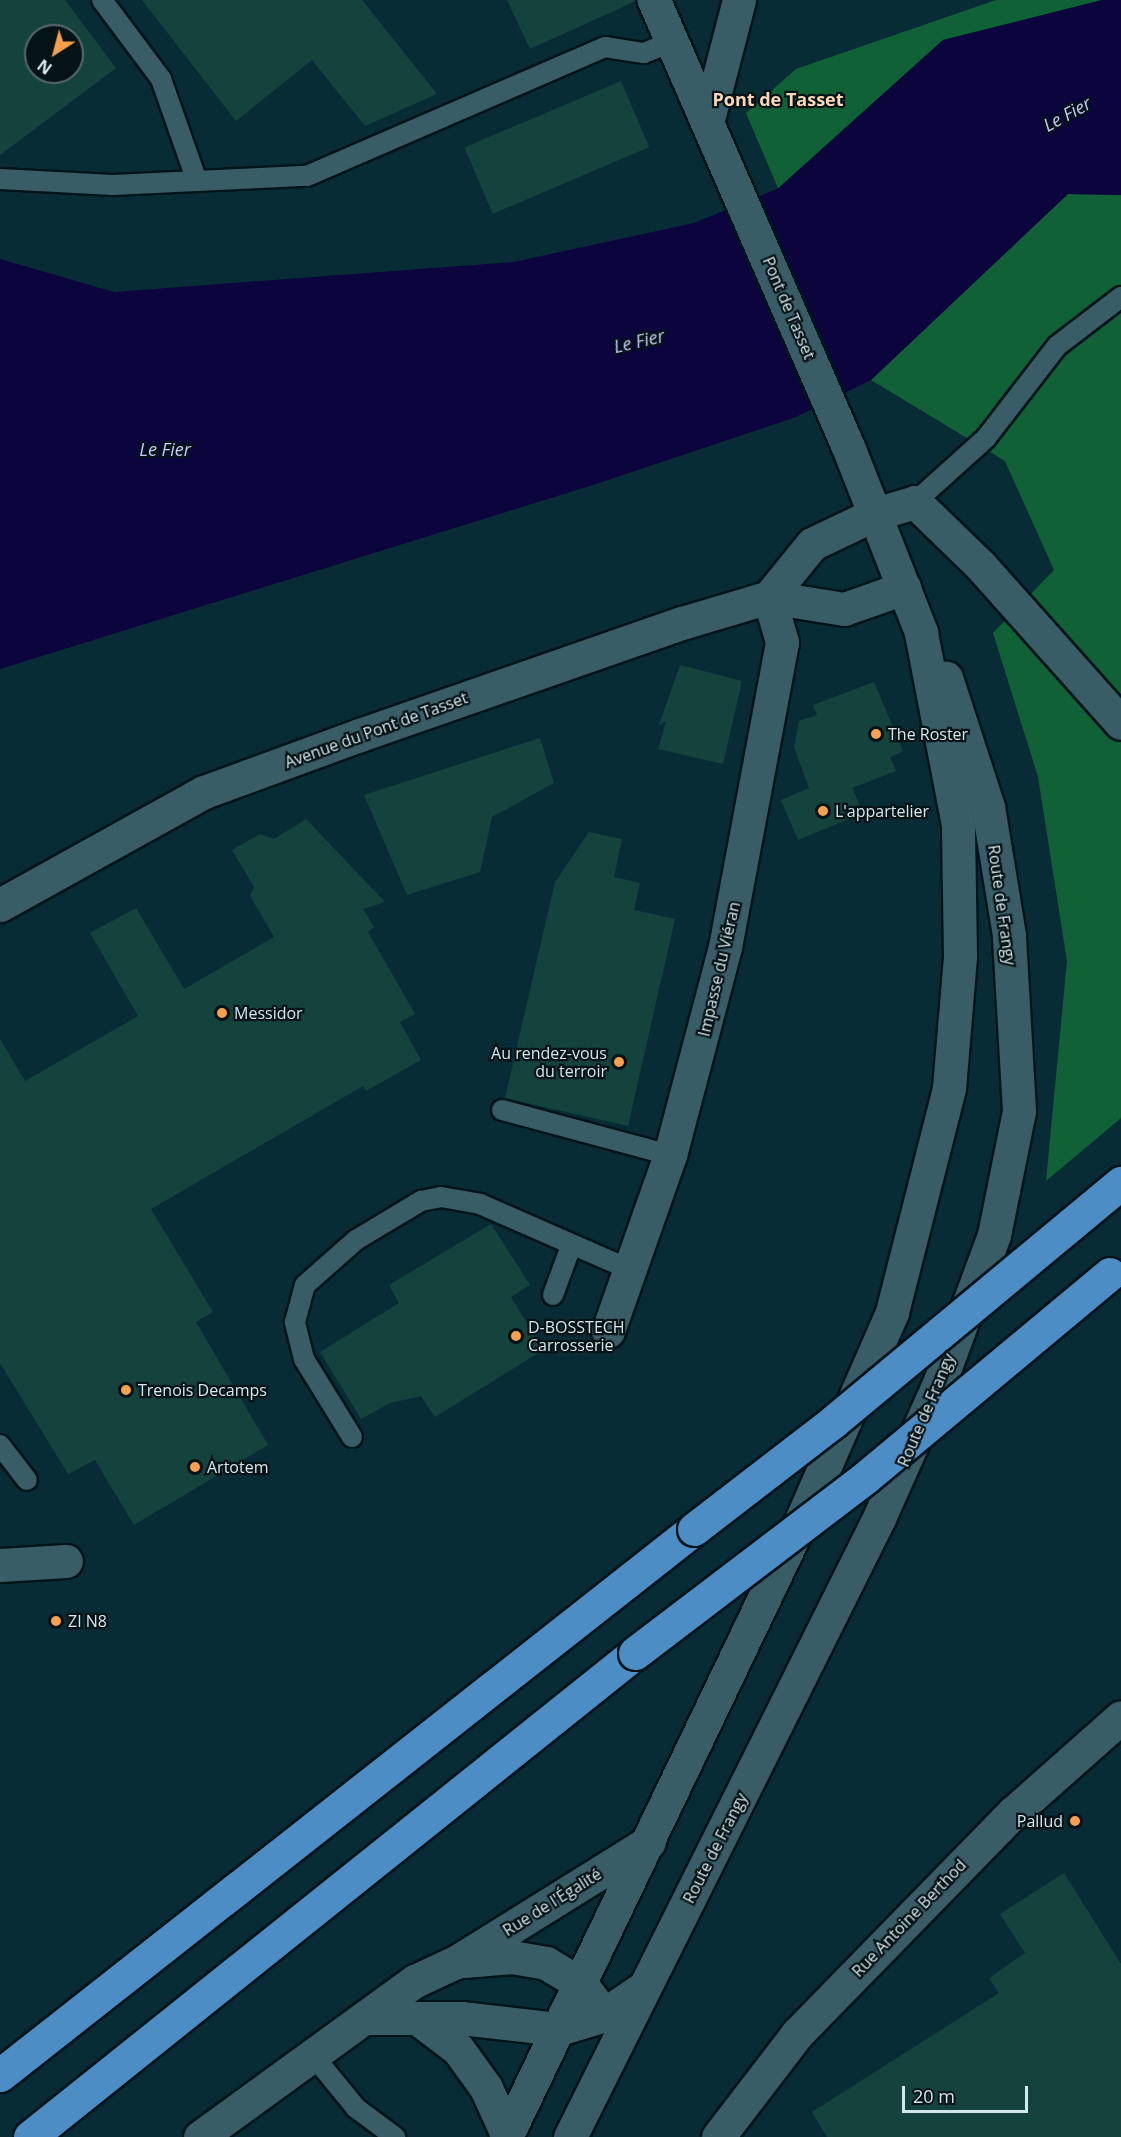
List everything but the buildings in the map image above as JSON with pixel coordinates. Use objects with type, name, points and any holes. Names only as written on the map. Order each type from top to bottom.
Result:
[{"type":"highway","points":[[0,2075],[834,1421],[1121,1183]]},
{"type":"highway","points":[[30,2137],[634,1653],[866,1477],[1116,1269]]},
{"type":"street","points":[[708,119],[739,0]]},
{"type":"street","name":"Pont de Tasset","points":[[661,3],[673,41],[849,449]]},
{"type":"street","name":"Route de Frangy","points":[[570,2137],[879,1518],[940,1381],[994,1235],[1017,1123],[1009,934],[988,807],[956,702],[921,632],[849,449]]},
{"type":"street","points":[[769,597],[812,544],[875,514],[915,502],[981,566],[1121,723]]},
{"type":"street","name":"Avenue du Pont de Tasset","points":[[0,905],[204,792],[682,623],[769,597],[844,609],[904,588]]},
{"type":"street","name":"Impasse du Viéran","points":[[608,1331],[670,1155],[707,1022],[754,802],[782,642],[769,597]]},
{"type":"street","name":"Route de Frangy","points":[[506,2136],[581,1984],[800,1523],[892,1312],[949,1088],[960,956],[958,825],[921,632]]},
{"type":"street","points":[[0,1565],[66,1561]]},
{"type":"street","name":"Rue Antoine Berthod","points":[[718,2137],[796,2034],[1013,1813],[1121,1717]]},
{"type":"street","name":"Rue de l'Égalité","points":[[200,2137],[311,2053],[366,2018],[415,1982],[456,1962],[649,1842]]},
{"type":"street","name":"Rue de l'Égalité","points":[[456,1962],[512,1957],[546,1963],[581,1984],[602,2016],[611,2057]]},
{"type":"street","points":[[366,2018],[461,2018],[559,2029],[602,2016],[643,1988]]},
{"type":"street","points":[[417,2018],[458,2049],[486,2088],[506,2136]]},
{"type":"lane","points":[[102,0],[161,79],[197,181]]},
{"type":"lane","points":[[0,179],[113,185],[307,176],[605,47],[644,53],[673,41]]},
{"type":"lane","points":[[915,502],[986,438],[1057,346],[1121,297]]},
{"type":"lane","points":[[502,1110],[670,1155]]},
{"type":"lane","points":[[352,1437],[304,1359],[295,1322],[305,1286],[329,1259],[421,1201],[441,1197],[480,1204],[571,1246],[631,1270]]},
{"type":"lane","points":[[554,1295],[571,1246]]},
{"type":"lane","points":[[0,1445],[27,1480]]},
{"type":"lane","points":[[311,2053],[356,2108],[395,2137]]},
{"type":"green space","points":[[996,0],[1102,0],[943,40],[778,188],[746,113],[796,69]]},
{"type":"green space","points":[[1068,194],[1121,195],[1121,1118],[1046,1181],[1067,961],[1038,777],[993,633],[1054,570],[1005,461],[871,380]]},
{"type":"water","name":"Le Fier","points":[[1102,0],[1121,0],[1121,195],[1068,194],[871,380],[796,417],[596,484],[0,669],[0,259],[114,292],[514,262],[694,223],[779,188],[943,40]]},
{"type":"place","name":"The Roster","points":[[876,734]]},
{"type":"place","name":"L'appartelier","points":[[823,811]]},
{"type":"place","name":"Messidor","points":[[222,1013]]},
{"type":"place","name":"Au rendez-vous du terroir","points":[[619,1062]]},
{"type":"place","name":"D-BOSSTECH Carrosserie","points":[[516,1336]]},
{"type":"place","name":"Trenois Decamps","points":[[126,1390]]},
{"type":"place","name":"Artotem","points":[[195,1467]]},
{"type":"place","name":"ZI N8","points":[[56,1621]]},
{"type":"place","name":"Pallud","points":[[1075,1821]]},
{"type":"district","name":"Pont de Tasset","points":[[778,99]]}]
